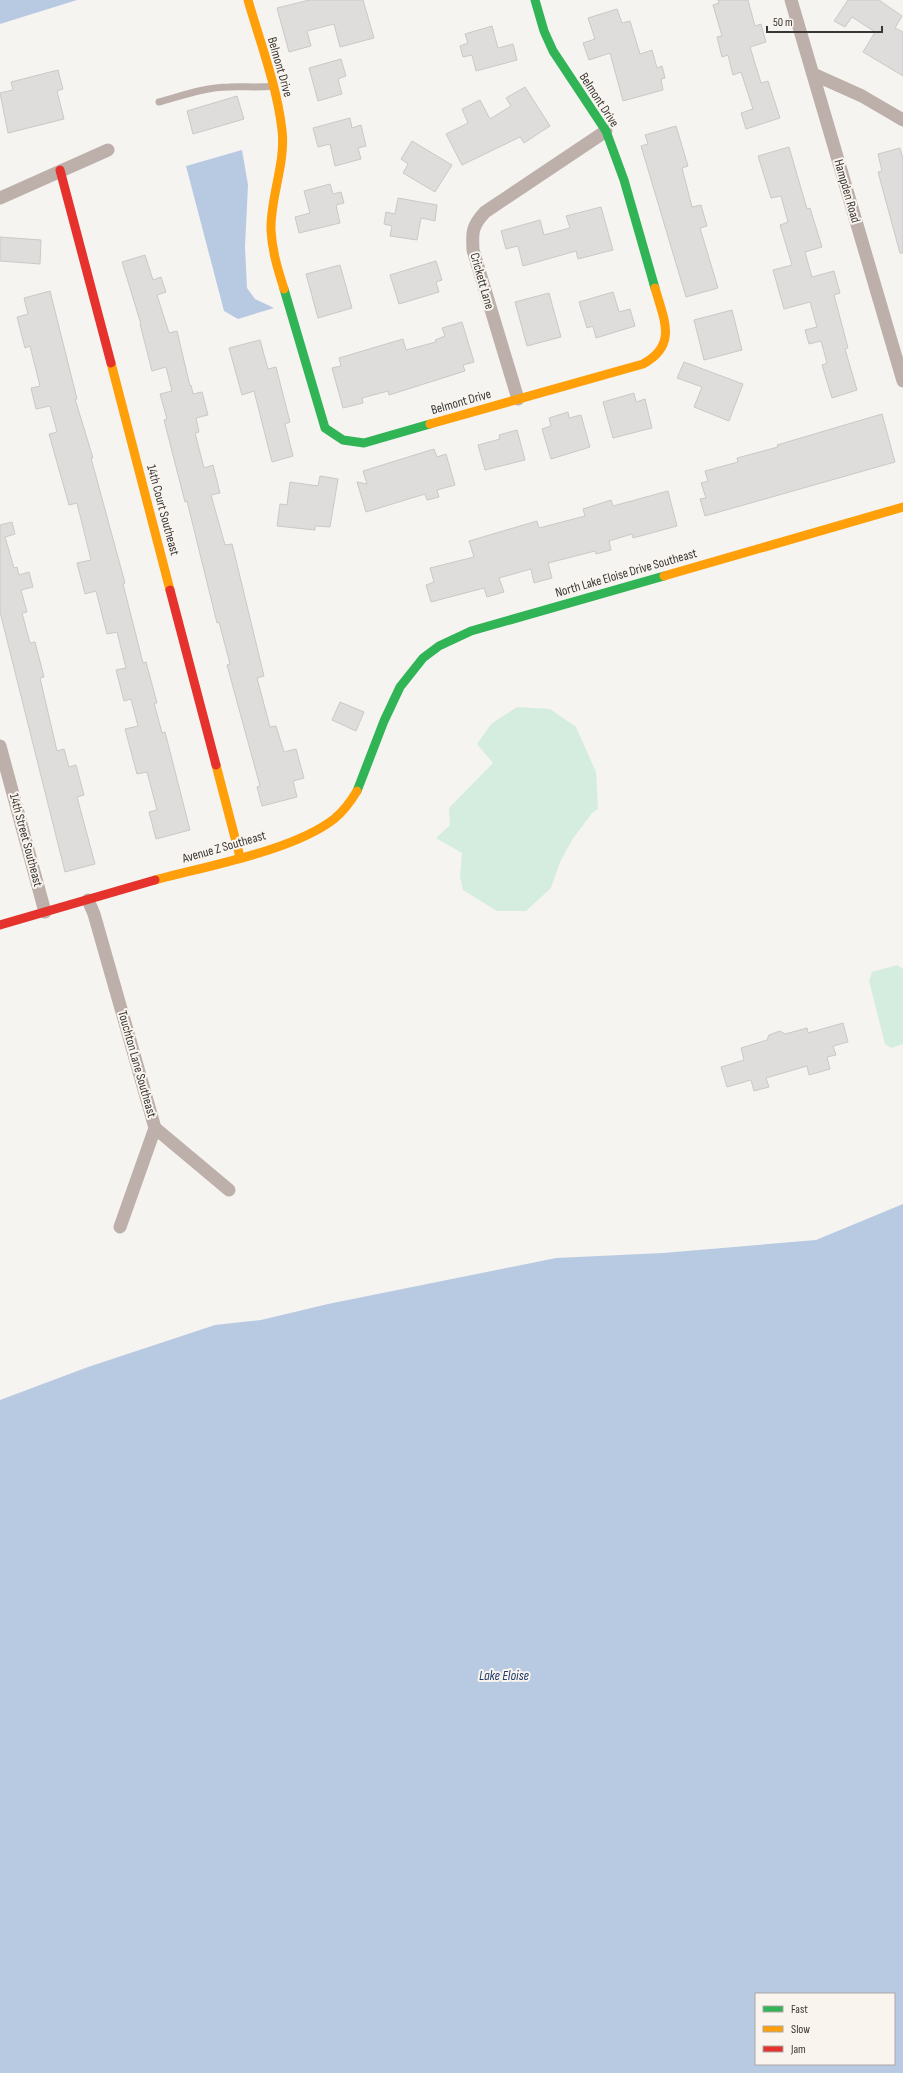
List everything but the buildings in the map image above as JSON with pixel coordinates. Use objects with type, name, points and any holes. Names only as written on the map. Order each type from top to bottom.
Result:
[{"type":"street","name":"Belmont Drive","points":[[248,0],[273,86],[280,117],[282,141],[271,229],[272,243],[304,363],[325,428],[336,436],[352,444],[364,443],[643,364],[661,352],[665,343],[667,331],[664,318],[624,180],[606,132],[553,51],[544,31],[535,0]]},
{"type":"street","name":"Hampden Road","points":[[791,0],[903,381]]},
{"type":"street","points":[[813,74],[862,96],[903,120]]},
{"type":"street","name":"Crickett Lane","points":[[518,399],[473,250],[472,237],[475,222],[485,212],[606,132]]},
{"type":"street","points":[[0,198],[60,170],[108,150]]},
{"type":"street","name":"14th Court Southeast","points":[[60,170],[240,857]]},
{"type":"street","name":"North Lake Eloise Drive Southeast","points":[[389,711],[398,689],[415,666],[435,648],[456,637],[516,618],[903,507]]},
{"type":"street","name":"Avenue Z Southeast","points":[[0,925],[240,857],[313,832],[344,810],[361,784],[389,711]]},
{"type":"street","name":"14th Street Southeast","points":[[0,746],[45,912]]},
{"type":"street","name":"Touchton Lane Southeast","points":[[88,900],[94,914],[156,1128],[120,1227]]},
{"type":"street","points":[[156,1128],[229,1190]]},
{"type":"lane","points":[[159,102],[213,88],[229,86],[255,89],[273,86]]},
{"type":"green space","points":[[517,707],[550,709],[576,727],[596,772],[598,809],[592,813],[572,840],[560,862],[551,888],[526,911],[497,911],[463,890],[460,877],[462,853],[436,838],[450,825],[449,808],[493,763],[477,744],[491,724]]},
{"type":"green space","points":[[897,965],[903,969],[903,1044],[891,1048],[885,1044],[869,981],[872,972]]},
{"type":"water","points":[[0,0],[77,0],[0,24]]},
{"type":"water","points":[[242,150],[248,185],[245,247],[247,288],[255,299],[274,308],[238,319],[224,311],[186,166]]},
{"type":"water","name":"Lake Eloise","points":[[903,1204],[903,2073],[0,2073],[0,1400],[88,1367],[215,1325],[261,1320],[328,1304],[556,1258],[663,1253],[816,1240]]},
{"type":"traffic: fast","points":[[535,0],[544,31],[553,51],[606,131],[624,180],[655,288]]},
{"type":"traffic: fast","points":[[284,289],[325,428],[343,440],[364,443],[430,424]]},
{"type":"traffic: fast","points":[[357,791],[384,721],[400,687],[423,658],[439,646],[471,631],[664,576]]},
{"type":"traffic: slow","points":[[248,0],[268,64],[280,114],[282,130],[282,155],[271,218],[271,230],[274,253],[284,289]]},
{"type":"traffic: slow","points":[[430,424],[643,364],[654,357],[661,349],[665,340],[666,331],[655,288]]},
{"type":"traffic: slow","points":[[111,363],[170,590]]},
{"type":"traffic: slow","points":[[664,576],[903,507]]},
{"type":"traffic: slow","points":[[216,765],[240,857]]},
{"type":"traffic: slow","points":[[155,880],[273,849],[296,840],[317,830],[334,819],[347,806],[357,791]]},
{"type":"traffic: jam","points":[[60,170],[111,363]]},
{"type":"traffic: jam","points":[[170,590],[216,765]]},
{"type":"traffic: jam","points":[[0,925],[155,880]]}]
